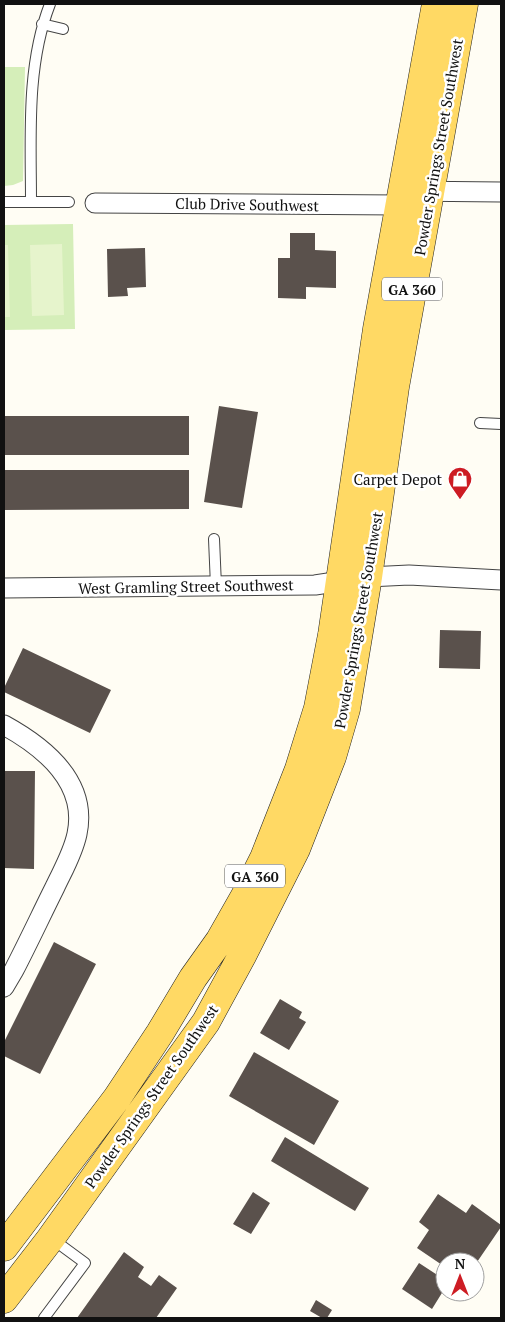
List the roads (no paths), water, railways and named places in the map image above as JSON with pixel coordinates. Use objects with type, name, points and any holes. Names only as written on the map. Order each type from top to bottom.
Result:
[{"type":"main road","name":"Powder Springs Street Southwest","points":[[8,1236],[117,1098],[160,1033],[193,978],[220,940],[249,888],[279,823],[299,769],[318,708],[332,635],[377,329],[436,4]]},
{"type":"main road","name":"Powder Springs Street Southwest","points":[[4,1298],[52,1238],[206,1022],[296,849],[332,757],[346,709],[368,577],[395,388],[464,4]]},
{"type":"street","name":"Club Drive Southwest","points":[[95,203],[402,198],[431,190],[501,192]]},
{"type":"street","name":"West Gramling Street Southwest","points":[[4,588],[315,585],[368,577],[409,575],[501,580]]},
{"type":"street","points":[[4,725],[22,735],[49,755],[63,772],[72,787],[79,818],[71,855],[4,987]]},
{"type":"lane","points":[[31,202],[33,85],[42,24],[50,4]]},
{"type":"lane","points":[[42,24],[63,29]]},
{"type":"lane","points":[[4,202],[69,202]]},
{"type":"lane","points":[[480,423],[501,424]]},
{"type":"lane","points":[[214,539],[216,586]]},
{"type":"lane","points":[[44,1318],[85,1263],[52,1238]]},
{"type":"place","name":"Carpet Depot","points":[[460,500]]}]
